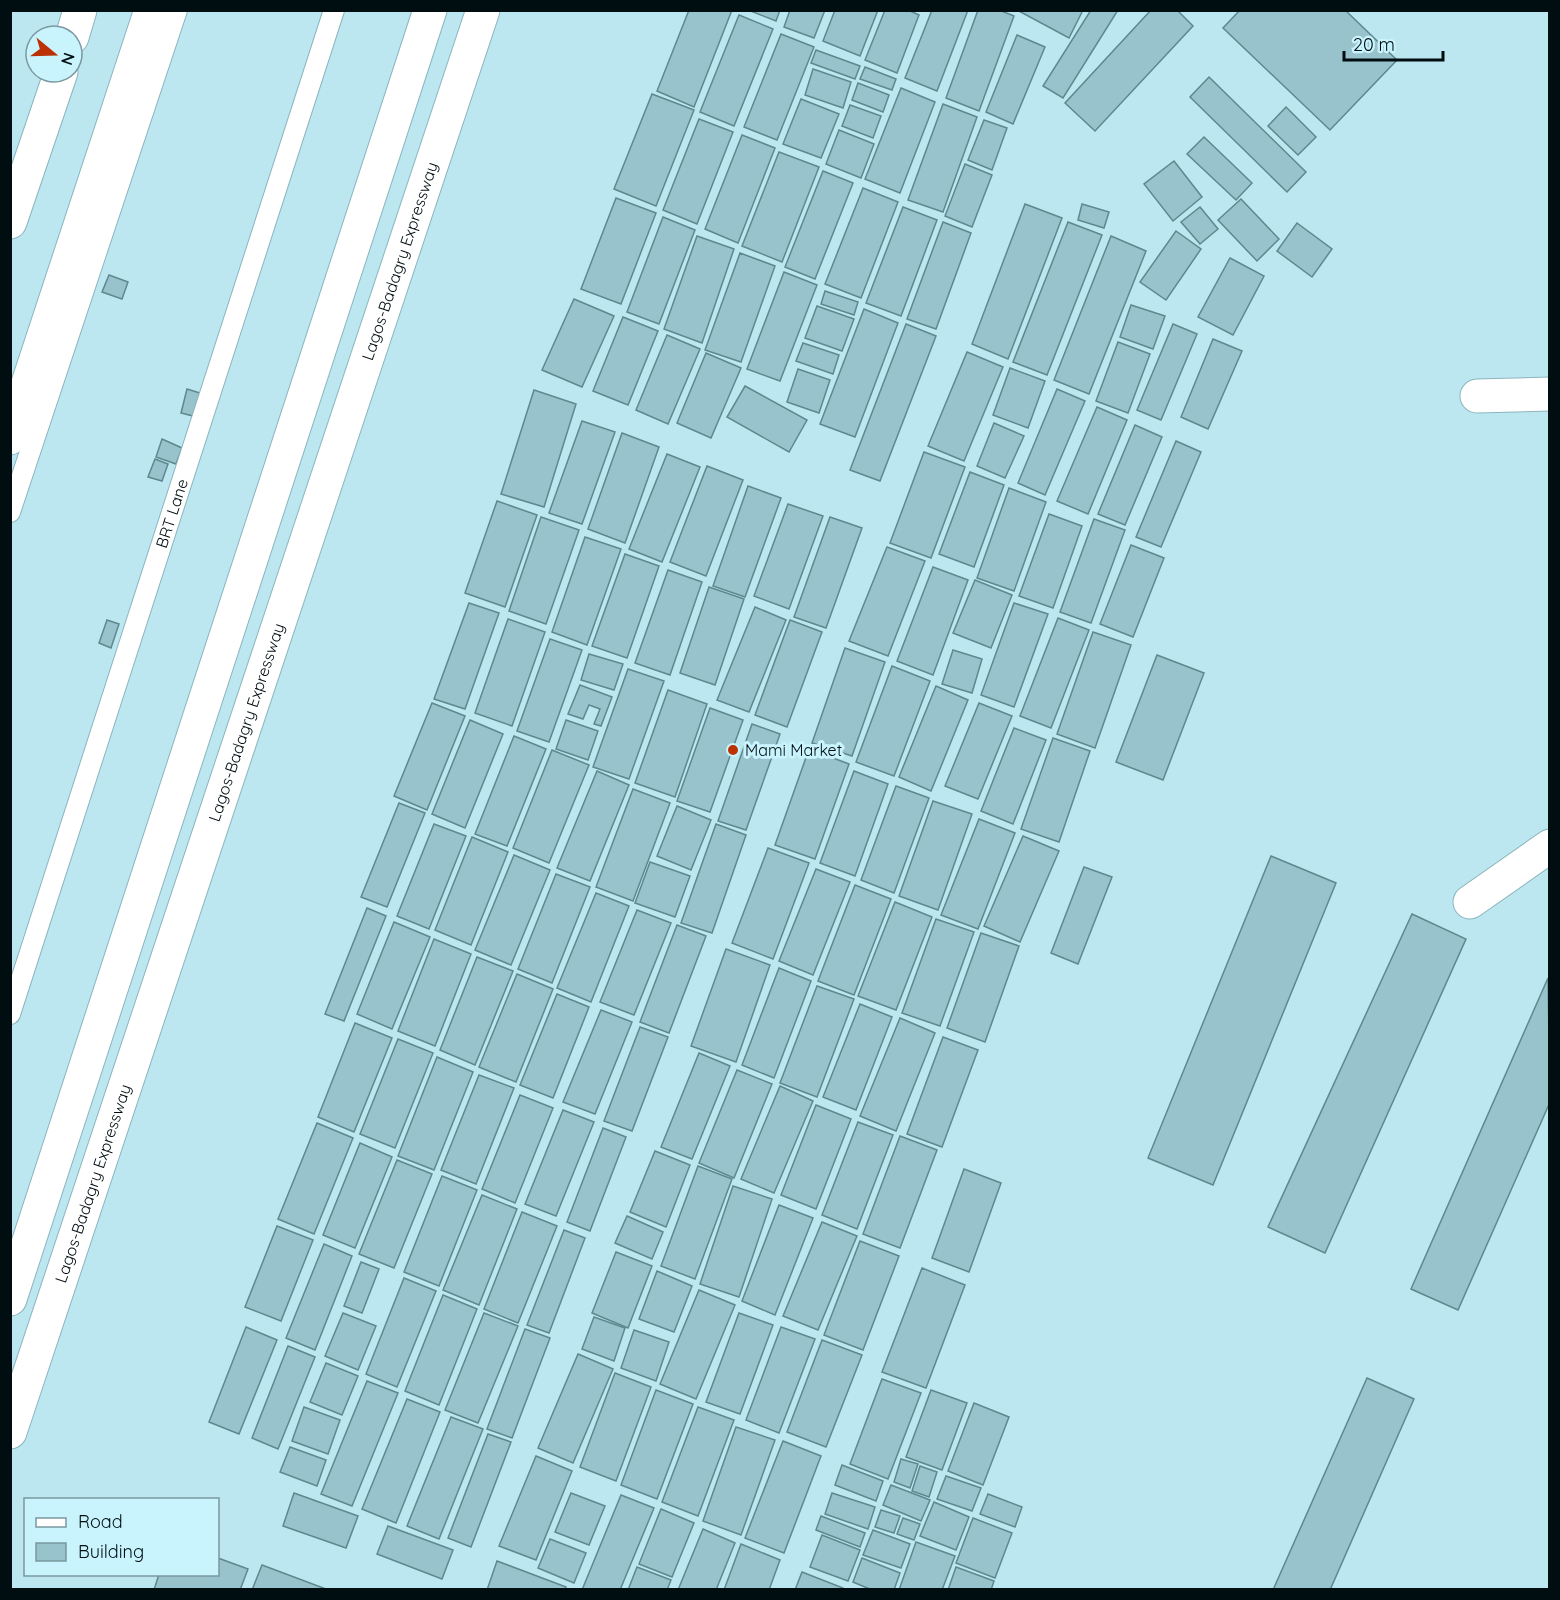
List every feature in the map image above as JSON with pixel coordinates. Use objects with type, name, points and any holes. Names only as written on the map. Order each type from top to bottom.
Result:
[{"type":"main road","points":[[10,438],[151,10]]},
{"type":"main road","points":[[10,1299],[430,10]]},
{"type":"main road","name":"Lagos-Badagry Expressway","points":[[10,1432],[483,10]]},
{"type":"main road","points":[[10,222],[57,84]]},
{"type":"main road","points":[[1477,396],[1550,394]]},
{"type":"main road","points":[[1470,902],[1550,846]]},
{"type":"lane","points":[[10,512],[177,10]]},
{"type":"lane","name":"BRT Lane","points":[[10,1014],[334,10]]},
{"type":"building","points":[[689,10],[732,10],[694,107],[657,91]]},
{"type":"building","points":[[748,10],[780,10],[776,21]]},
{"type":"building","points":[[790,10],[825,10],[814,38],[784,27]]},
{"type":"building","points":[[835,10],[878,10],[860,56],[823,41]]},
{"type":"building","points":[[885,10],[908,10],[919,15],[897,73],[865,60]]},
{"type":"building","points":[[932,10],[968,10],[937,91],[905,78]]},
{"type":"building","points":[[978,10],[999,10],[1014,16],[979,111],[946,98]]},
{"type":"building","points":[[1017,10],[1083,10],[1069,38]]},
{"type":"building","points":[[1091,10],[1118,10],[1063,98],[1043,86]]},
{"type":"building","points":[[1151,10],[1177,10],[1193,26],[1095,131],[1065,103]]},
{"type":"building","points":[[1240,10],[1345,10],[1397,60],[1330,130],[1223,28]]},
{"type":"building","points":[[739,15],[773,29],[734,126],[700,112]]},
{"type":"building","points":[[781,34],[814,47],[777,140],[744,127]]},
{"type":"building","points":[[1017,35],[1045,47],[1013,124],[986,112]]},
{"type":"building","points":[[816,50],[860,66],[855,79],[811,63]]},
{"type":"building","points":[[865,67],[896,79],[892,90],[860,79]]},
{"type":"building","points":[[813,69],[851,82],[843,108],[805,95]]},
{"type":"building","points":[[1209,77],[1306,172],[1287,192],[1190,97]]},
{"type":"building","points":[[858,83],[889,95],[883,112],[852,100]]},
{"type":"building","points":[[901,88],[935,102],[900,193],[865,179]]},
{"type":"building","points":[[652,94],[694,110],[656,206],[614,189]]},
{"type":"building","points":[[801,99],[839,114],[821,158],[783,144]]},
{"type":"building","points":[[943,104],[977,117],[943,212],[908,200]]},
{"type":"building","points":[[850,105],[881,116],[873,138],[842,126]]},
{"type":"building","points":[[1286,107],[1316,137],[1298,155],[1268,126]]},
{"type":"building","points":[[699,119],[733,132],[697,224],[663,210]]},
{"type":"building","points":[[984,120],[1007,128],[992,170],[968,160]]},
{"type":"building","points":[[839,130],[874,144],[861,178],[826,164]]},
{"type":"building","points":[[742,135],[775,148],[738,243],[705,229]]},
{"type":"building","points":[[1204,137],[1252,183],[1236,200],[1187,154]]},
{"type":"building","points":[[779,152],[819,167],[782,262],[742,246]]},
{"type":"building","points":[[1174,161],[1202,197],[1173,221],[1144,184]]},
{"type":"building","points":[[965,164],[992,175],[972,227],[945,216]]},
{"type":"building","points":[[823,171],[853,183],[815,279],[785,267]]},
{"type":"building","points":[[863,188],[898,202],[861,298],[825,284]]},
{"type":"building","points":[[616,198],[656,213],[621,304],[581,289]]},
{"type":"building","points":[[1241,199],[1279,239],[1257,261],[1218,220]]},
{"type":"building","points":[[1025,204],[1062,218],[1008,359],[972,344]]},
{"type":"building","points":[[1082,204],[1109,212],[1104,228],[1078,220]]},
{"type":"building","points":[[903,207],[937,220],[901,316],[866,303]]},
{"type":"building","points":[[1200,207],[1218,229],[1200,244],[1181,222]]},
{"type":"building","points":[[663,217],[695,230],[659,324],[627,312]]},
{"type":"building","points":[[943,222],[971,233],[936,329],[907,319]]},
{"type":"building","points":[[1068,222],[1102,235],[1047,375],[1013,362]]},
{"type":"building","points":[[1297,223],[1332,249],[1312,277],[1277,251]]},
{"type":"building","points":[[1176,231],[1201,249],[1166,300],[1140,282]]},
{"type":"building","points":[[697,236],[734,249],[702,343],[664,329]]},
{"type":"building","points":[[1111,236],[1146,251],[1089,394],[1054,380]]},
{"type":"building","points":[[740,253],[775,266],[741,362],[705,350]]},
{"type":"building","points":[[1230,258],[1264,276],[1233,335],[1198,317]]},
{"type":"building","points":[[784,272],[817,285],[780,381],[747,369]]},
{"type":"building","points":[[109,275],[128,282],[122,299],[102,292]]},
{"type":"building","points":[[825,291],[858,302],[854,315],[821,304]]},
{"type":"building","points":[[574,299],[614,316],[582,387],[542,370]]},
{"type":"building","points":[[1131,305],[1165,316],[1153,349],[1120,337]]},
{"type":"building","points":[[817,306],[854,319],[842,351],[805,338]]},
{"type":"building","points":[[864,309],[898,323],[855,437],[820,424]]},
{"type":"building","points":[[623,317],[658,331],[628,405],[593,391]]},
{"type":"building","points":[[906,324],[936,336],[880,481],[850,470]]},
{"type":"building","points":[[1173,324],[1197,334],[1161,420],[1137,410]]},
{"type":"building","points":[[667,335],[700,349],[668,424],[636,410]]},
{"type":"building","points":[[1213,339],[1242,351],[1208,429],[1181,417]]},
{"type":"building","points":[[1118,342],[1150,354],[1128,413],[1096,401]]},
{"type":"building","points":[[803,343],[839,355],[833,374],[796,361]]},
{"type":"building","points":[[967,352],[1003,367],[964,461],[928,446]]},
{"type":"building","points":[[706,353],[741,368],[711,438],[677,423]]},
{"type":"building","points":[[1010,368],[1045,381],[1028,428],[993,415]]},
{"type":"building","points":[[798,369],[830,380],[819,413],[787,402]]},
{"type":"building","points":[[745,386],[807,420],[789,452],[727,417]]},
{"type":"building","points":[[187,389],[200,393],[193,416],[181,413]]},
{"type":"building","points":[[1057,389],[1085,401],[1045,495],[1018,483]]},
{"type":"building","points":[[534,390],[576,404],[544,507],[501,494]]},
{"type":"building","points":[[1097,407],[1127,420],[1088,514],[1057,501]]},
{"type":"building","points":[[582,421],[615,432],[582,524],[549,513]]},
{"type":"building","points":[[994,423],[1024,436],[1005,478],[977,466]]},
{"type":"building","points":[[1135,425],[1162,437],[1125,525],[1098,514]]},
{"type":"building","points":[[622,433],[659,447],[625,543],[588,529]]},
{"type":"building","points":[[162,439],[182,448],[176,464],[156,457]]},
{"type":"building","points":[[1176,441],[1201,452],[1161,547],[1136,537]]},
{"type":"building","points":[[924,452],[965,467],[931,558],[890,543]]},
{"type":"building","points":[[667,454],[700,467],[662,562],[629,549]]},
{"type":"building","points":[[155,459],[168,464],[162,481],[148,477]]},
{"type":"building","points":[[707,466],[743,480],[706,576],[670,562]]},
{"type":"building","points":[[970,472],[1004,485],[974,567],[939,554]]},
{"type":"building","points":[[748,486],[781,498],[745,597],[713,586]]},
{"type":"building","points":[[1009,488],[1046,502],[1014,591],[977,578]]},
{"type":"building","points":[[497,501],[537,515],[505,607],[465,593]]},
{"type":"building","points":[[788,504],[823,516],[789,609],[754,596]]},
{"type":"building","points":[[1049,514],[1082,526],[1053,608],[1019,596]]},
{"type":"building","points":[[541,517],[579,530],[546,624],[509,611]]},
{"type":"building","points":[[830,517],[862,528],[826,628],[794,617]]},
{"type":"building","points":[[1094,519],[1125,530],[1091,623],[1060,612]]},
{"type":"building","points":[[585,537],[621,549],[587,645],[552,632]]},
{"type":"building","points":[[1131,545],[1164,558],[1133,637],[1100,624]]},
{"type":"building","points":[[887,547],[925,561],[888,656],[849,641]]},
{"type":"building","points":[[625,554],[659,566],[627,658],[592,646]]},
{"type":"building","points":[[933,567],[968,580],[933,675],[897,661]]},
{"type":"building","points":[[668,570],[702,582],[670,675],[635,663]]},
{"type":"building","points":[[975,580],[1012,595],[991,648],[953,633]]},
{"type":"building","points":[[709,587],[744,599],[715,685],[680,673]]},
{"type":"building","points":[[469,603],[499,613],[465,709],[434,699]]},
{"type":"building","points":[[1014,603],[1048,614],[1014,707],[981,695]]},
{"type":"building","points":[[755,607],[786,620],[749,712],[717,700]]},
{"type":"building","points":[[1058,618],[1089,630],[1051,728],[1020,716]]},
{"type":"building","points":[[508,619],[545,632],[512,726],[475,713]]},
{"type":"building","points":[[107,620],[119,624],[111,648],[99,643]]},
{"type":"building","points":[[790,620],[822,632],[787,727],[755,715]]},
{"type":"building","points":[[1093,632],[1131,645],[1095,748],[1057,734]]},
{"type":"building","points":[[550,639],[582,650],[549,742],[517,731]]},
{"type":"building","points":[[845,648],[885,662],[852,756],[812,743]]},
{"type":"building","points":[[953,650],[982,659],[972,693],[942,684]]},
{"type":"building","points":[[589,654],[623,664],[614,690],[581,680]]},
{"type":"building","points":[[1157,655],[1204,673],[1163,780],[1116,762]]},
{"type":"building","points":[[892,666],[930,681],[894,776],[856,762]]},
{"type":"building","points":[[628,669],[664,681],[629,779],[593,767]]},
{"type":"building","points":[[580,685],[612,697],[601,726],[594,724],[600,709],[589,705],[583,719],[568,714]]},
{"type":"building","points":[[936,686],[968,700],[931,791],[899,777]]},
{"type":"building","points":[[668,690],[707,704],[675,797],[635,783]]},
{"type":"building","points":[[432,703],[465,716],[427,810],[394,796]]},
{"type":"building","points":[[979,703],[1012,716],[978,799],[945,786]]},
{"type":"building","points":[[710,708],[743,720],[710,812],[677,801]]},
{"type":"building","points":[[470,720],[503,734],[465,828],[432,814]]},
{"type":"building","points":[[566,720],[598,731],[588,760],[556,749]]},
{"type":"building","points":[[752,724],[780,734],[746,830],[718,821]]},
{"type":"building","points":[[1014,728],[1046,740],[1013,824],[981,811]]},
{"type":"building","points":[[514,736],[546,749],[507,846],[475,834]]},
{"type":"building","points":[[1053,738],[1090,751],[1059,842],[1021,829]]},
{"type":"building","points":[[809,749],[849,764],[815,859],[775,845]]},
{"type":"building","points":[[552,750],[589,765],[549,863],[513,848]]},
{"type":"building","points":[[597,771],[629,785],[590,881],[557,868]]},
{"type":"building","points":[[854,771],[888,784],[855,876],[820,863]]},
{"type":"building","points":[[896,786],[929,798],[894,893],[861,880]]},
{"type":"building","points":[[633,789],[670,803],[633,901],[596,887]]},
{"type":"building","points":[[933,801],[972,814],[938,910],[899,896]]},
{"type":"building","points":[[399,803],[425,813],[387,907],[361,897]]},
{"type":"building","points":[[677,806],[711,820],[691,870],[657,856]]},
{"type":"building","points":[[979,819],[1015,833],[978,929],[941,915]]},
{"type":"building","points":[[434,824],[466,836],[429,929],[397,916]]},
{"type":"building","points":[[716,824],[746,835],[712,933],[681,923]]},
{"type":"building","points":[[1023,836],[1059,851],[1020,942],[984,926]]},
{"type":"building","points":[[472,837],[508,852],[471,945],[435,930]]},
{"type":"building","points":[[768,848],[809,863],[773,959],[732,943]]},
{"type":"building","points":[[514,855],[550,870],[511,965],[475,950]]},
{"type":"building","points":[[1271,856],[1336,883],[1213,1185],[1148,1158]]},
{"type":"building","points":[[650,862],[690,876],[675,917],[635,903]]},
{"type":"building","points":[[1084,867],[1112,877],[1078,964],[1051,953]]},
{"type":"building","points":[[816,869],[850,882],[813,975],[779,961]]},
{"type":"building","points":[[556,874],[590,887],[552,983],[518,969]]},
{"type":"building","points":[[855,885],[891,899],[854,995],[818,981]]},
{"type":"building","points":[[596,893],[629,906],[591,1002],[557,988]]},
{"type":"building","points":[[895,902],[932,917],[896,1010],[858,996]]},
{"type":"building","points":[[367,908],[386,916],[344,1021],[325,1014]]},
{"type":"building","points":[[637,910],[671,923],[634,1015],[600,1002]]},
{"type":"building","points":[[1412,914],[1466,939],[1325,1253],[1268,1227]]},
{"type":"building","points":[[936,919],[974,932],[940,1026],[902,1013]]},
{"type":"building","points":[[394,922],[430,937],[392,1029],[357,1014]]},
{"type":"building","points":[[677,925],[706,936],[669,1033],[640,1022]]},
{"type":"building","points":[[981,933],[1019,946],[985,1042],[947,1028]]},
{"type":"building","points":[[434,939],[471,954],[435,1046],[398,1031]]},
{"type":"building","points":[[726,949],[770,965],[736,1062],[691,1046]]},
{"type":"building","points":[[477,957],[513,971],[475,1065],[440,1050]]},
{"type":"building","points":[[779,968],[811,981],[774,1078],[742,1065]]},
{"type":"building","points":[[517,974],[553,989],[516,1082],[479,1067]]},
{"type":"building","points":[[1548,978],[1550,1102],[1458,1310],[1411,1289]]},
{"type":"building","points":[[817,986],[854,999],[817,1097],[780,1083]]},
{"type":"building","points":[[557,994],[589,1007],[553,1098],[520,1085]]},
{"type":"building","points":[[860,1004],[892,1017],[856,1110],[823,1097]]},
{"type":"building","points":[[601,1010],[632,1022],[595,1114],[563,1102]]},
{"type":"building","points":[[900,1018],[935,1033],[896,1131],[860,1116]]},
{"type":"building","points":[[355,1023],[392,1038],[354,1132],[318,1117]]},
{"type":"building","points":[[640,1027],[668,1037],[632,1131],[604,1121]]},
{"type":"building","points":[[943,1037],[978,1050],[942,1147],[907,1134]]},
{"type":"building","points":[[398,1039],[433,1053],[395,1148],[360,1134]]},
{"type":"building","points":[[699,1053],[730,1066],[692,1159],[661,1147]]},
{"type":"building","points":[[437,1057],[473,1072],[434,1170],[398,1156]]},
{"type":"building","points":[[737,1070],[772,1084],[734,1178],[699,1163]]},
{"type":"building","points":[[479,1075],[514,1088],[476,1184],[441,1170]]},
{"type":"building","points":[[780,1086],[813,1101],[774,1193],[741,1179]]},
{"type":"building","points":[[520,1095],[553,1108],[515,1203],[482,1189]]},
{"type":"building","points":[[816,1105],[851,1119],[816,1209],[781,1195]]},
{"type":"building","points":[[563,1110],[594,1122],[556,1216],[525,1204]]},
{"type":"building","points":[[858,1122],[893,1135],[857,1229],[822,1215]]},
{"type":"building","points":[[317,1123],[353,1138],[314,1234],[278,1219]]},
{"type":"building","points":[[603,1128],[626,1137],[590,1231],[567,1222]]},
{"type":"building","points":[[900,1136],[937,1150],[900,1248],[863,1234]]},
{"type":"building","points":[[360,1143],[392,1157],[355,1248],[323,1235]]},
{"type":"building","points":[[655,1151],[690,1165],[666,1227],[630,1212]]},
{"type":"building","points":[[397,1160],[432,1174],[394,1268],[359,1254]]},
{"type":"building","points":[[698,1166],[732,1179],[695,1279],[661,1266]]},
{"type":"building","points":[[964,1169],[1001,1183],[969,1272],[932,1258]]},
{"type":"building","points":[[442,1176],[477,1190],[439,1286],[404,1272]]},
{"type":"building","points":[[733,1186],[772,1199],[739,1297],[700,1284]]},
{"type":"building","points":[[482,1195],[517,1209],[479,1305],[443,1290]]},
{"type":"building","points":[[779,1205],[813,1218],[775,1315],[742,1301]]},
{"type":"building","points":[[522,1212],[557,1226],[518,1323],[484,1309]]},
{"type":"building","points":[[627,1216],[663,1232],[652,1259],[615,1243]]},
{"type":"building","points":[[822,1222],[857,1236],[818,1330],[783,1316]]},
{"type":"building","points":[[277,1226],[313,1240],[281,1321],[245,1307]]},
{"type":"building","points":[[564,1230],[585,1238],[549,1333],[527,1325]]},
{"type":"building","points":[[860,1241],[899,1256],[863,1350],[824,1335]]},
{"type":"building","points":[[324,1244],[352,1256],[315,1350],[286,1338]]},
{"type":"building","points":[[616,1252],[652,1266],[628,1328],[592,1313]]},
{"type":"building","points":[[361,1262],[379,1269],[362,1313],[344,1306]]},
{"type":"building","points":[[922,1268],[965,1285],[926,1388],[882,1372]]},
{"type":"building","points":[[657,1271],[692,1286],[674,1332],[639,1319]]},
{"type":"building","points":[[404,1278],[436,1291],[397,1387],[366,1374]]},
{"type":"building","points":[[699,1290],[735,1305],[696,1399],[660,1384]]},
{"type":"building","points":[[443,1295],[477,1309],[439,1405],[405,1391]]},
{"type":"building","points":[[343,1313],[376,1326],[358,1370],[325,1356]]},
{"type":"building","points":[[484,1313],[518,1326],[478,1423],[445,1410]]},
{"type":"building","points":[[739,1313],[773,1325],[740,1414],[706,1402]]},
{"type":"building","points":[[594,1317],[625,1328],[614,1361],[582,1349]]},
{"type":"building","points":[[246,1327],[277,1340],[239,1434],[209,1422]]},
{"type":"building","points":[[781,1327],[815,1339],[779,1433],[746,1420]]},
{"type":"building","points":[[525,1329],[550,1338],[512,1438],[487,1429]]},
{"type":"building","points":[[634,1330],[669,1342],[656,1381],[621,1368]]},
{"type":"building","points":[[822,1340],[862,1355],[826,1447],[787,1432]]},
{"type":"building","points":[[288,1346],[315,1357],[278,1449],[252,1438]]},
{"type":"building","points":[[578,1354],[613,1369],[573,1463],[538,1448]]},
{"type":"building","points":[[326,1363],[358,1376],[342,1415],[310,1402]]},
{"type":"building","points":[[615,1373],[651,1387],[616,1481],[580,1467]]},
{"type":"building","points":[[1367,1378],[1414,1399],[1330,1590],[1273,1590]]},
{"type":"building","points":[[882,1379],[921,1393],[888,1479],[850,1464]]},
{"type":"building","points":[[367,1381],[398,1393],[352,1506],[321,1494]]},
{"type":"building","points":[[656,1390],[693,1404],[657,1499],[621,1485]]},
{"type":"building","points":[[931,1390],[967,1403],[942,1470],[906,1457]]},
{"type":"building","points":[[407,1399],[440,1412],[396,1523],[362,1509]]},
{"type":"building","points":[[974,1403],[1009,1417],[983,1485],[948,1471]]},
{"type":"building","points":[[304,1407],[340,1420],[328,1454],[292,1441]]},
{"type":"building","points":[[698,1407],[734,1420],[698,1516],[662,1502]]},
{"type":"building","points":[[451,1417],[483,1429],[439,1539],[407,1526]]},
{"type":"building","points":[[736,1427],[775,1440],[741,1535],[703,1521]]},
{"type":"building","points":[[488,1434],[511,1442],[471,1547],[448,1538]]},
{"type":"building","points":[[783,1441],[821,1456],[784,1553],[745,1538]]},
{"type":"building","points":[[290,1447],[326,1460],[317,1486],[280,1472]]},
{"type":"building","points":[[536,1456],[572,1471],[536,1560],[499,1546]]},
{"type":"building","points":[[901,1459],[918,1464],[910,1488],[894,1482]]},
{"type":"building","points":[[842,1465],[883,1481],[876,1501],[835,1485]]},
{"type":"building","points":[[920,1466],[937,1472],[929,1497],[912,1491]]},
{"type":"building","points":[[946,1476],[981,1488],[972,1511],[937,1499]]},
{"type":"building","points":[[891,1485],[930,1500],[921,1521],[883,1505]]},
{"type":"building","points":[[294,1493],[358,1516],[346,1548],[283,1526]]},
{"type":"building","points":[[571,1493],[605,1506],[589,1545],[555,1532]]},
{"type":"building","points":[[832,1493],[875,1507],[868,1529],[825,1514]]},
{"type":"building","points":[[988,1494],[1022,1507],[1015,1527],[980,1514]]},
{"type":"building","points":[[621,1495],[654,1508],[620,1590],[582,1590]]},
{"type":"building","points":[[934,1502],[969,1517],[956,1550],[920,1536]]},
{"type":"building","points":[[661,1509],[694,1523],[672,1577],[639,1564]]},
{"type":"building","points":[[881,1510],[900,1516],[894,1533],[875,1527]]},
{"type":"building","points":[[821,1516],[865,1533],[860,1547],[816,1530]]},
{"type":"building","points":[[903,1518],[920,1524],[914,1540],[897,1534]]},
{"type":"building","points":[[973,1518],[1012,1533],[995,1578],[956,1563]]},
{"type":"building","points":[[388,1526],[453,1550],[442,1579],[377,1554]]},
{"type":"building","points":[[703,1529],[735,1543],[716,1590],[678,1590]]},
{"type":"building","points":[[873,1530],[910,1544],[901,1568],[863,1555]]},
{"type":"building","points":[[822,1535],[860,1550],[848,1581],[810,1567]]},
{"type":"building","points":[[550,1539],[586,1553],[574,1583],[538,1568]]},
{"type":"building","points":[[916,1542],[955,1556],[942,1590],[899,1590]]},
{"type":"building","points":[[741,1544],[780,1560],[769,1590],[724,1590]]},
{"type":"building","points":[[219,1558],[248,1569],[240,1590],[154,1590],[158,1576],[219,1576]]},
{"type":"building","points":[[862,1558],[900,1573],[894,1590],[872,1590],[853,1582]]},
{"type":"building","points":[[497,1561],[566,1587],[565,1590],[487,1590]]},
{"type":"building","points":[[262,1565],[326,1589],[326,1590],[252,1590]]},
{"type":"building","points":[[637,1567],[671,1580],[667,1590],[628,1590]]},
{"type":"building","points":[[956,1567],[994,1581],[991,1590],[948,1590]]},
{"type":"building","points":[[802,1572],[843,1588],[843,1590],[795,1590]]},
{"type":"place","name":"Mami Market","points":[[733,750]]}]
